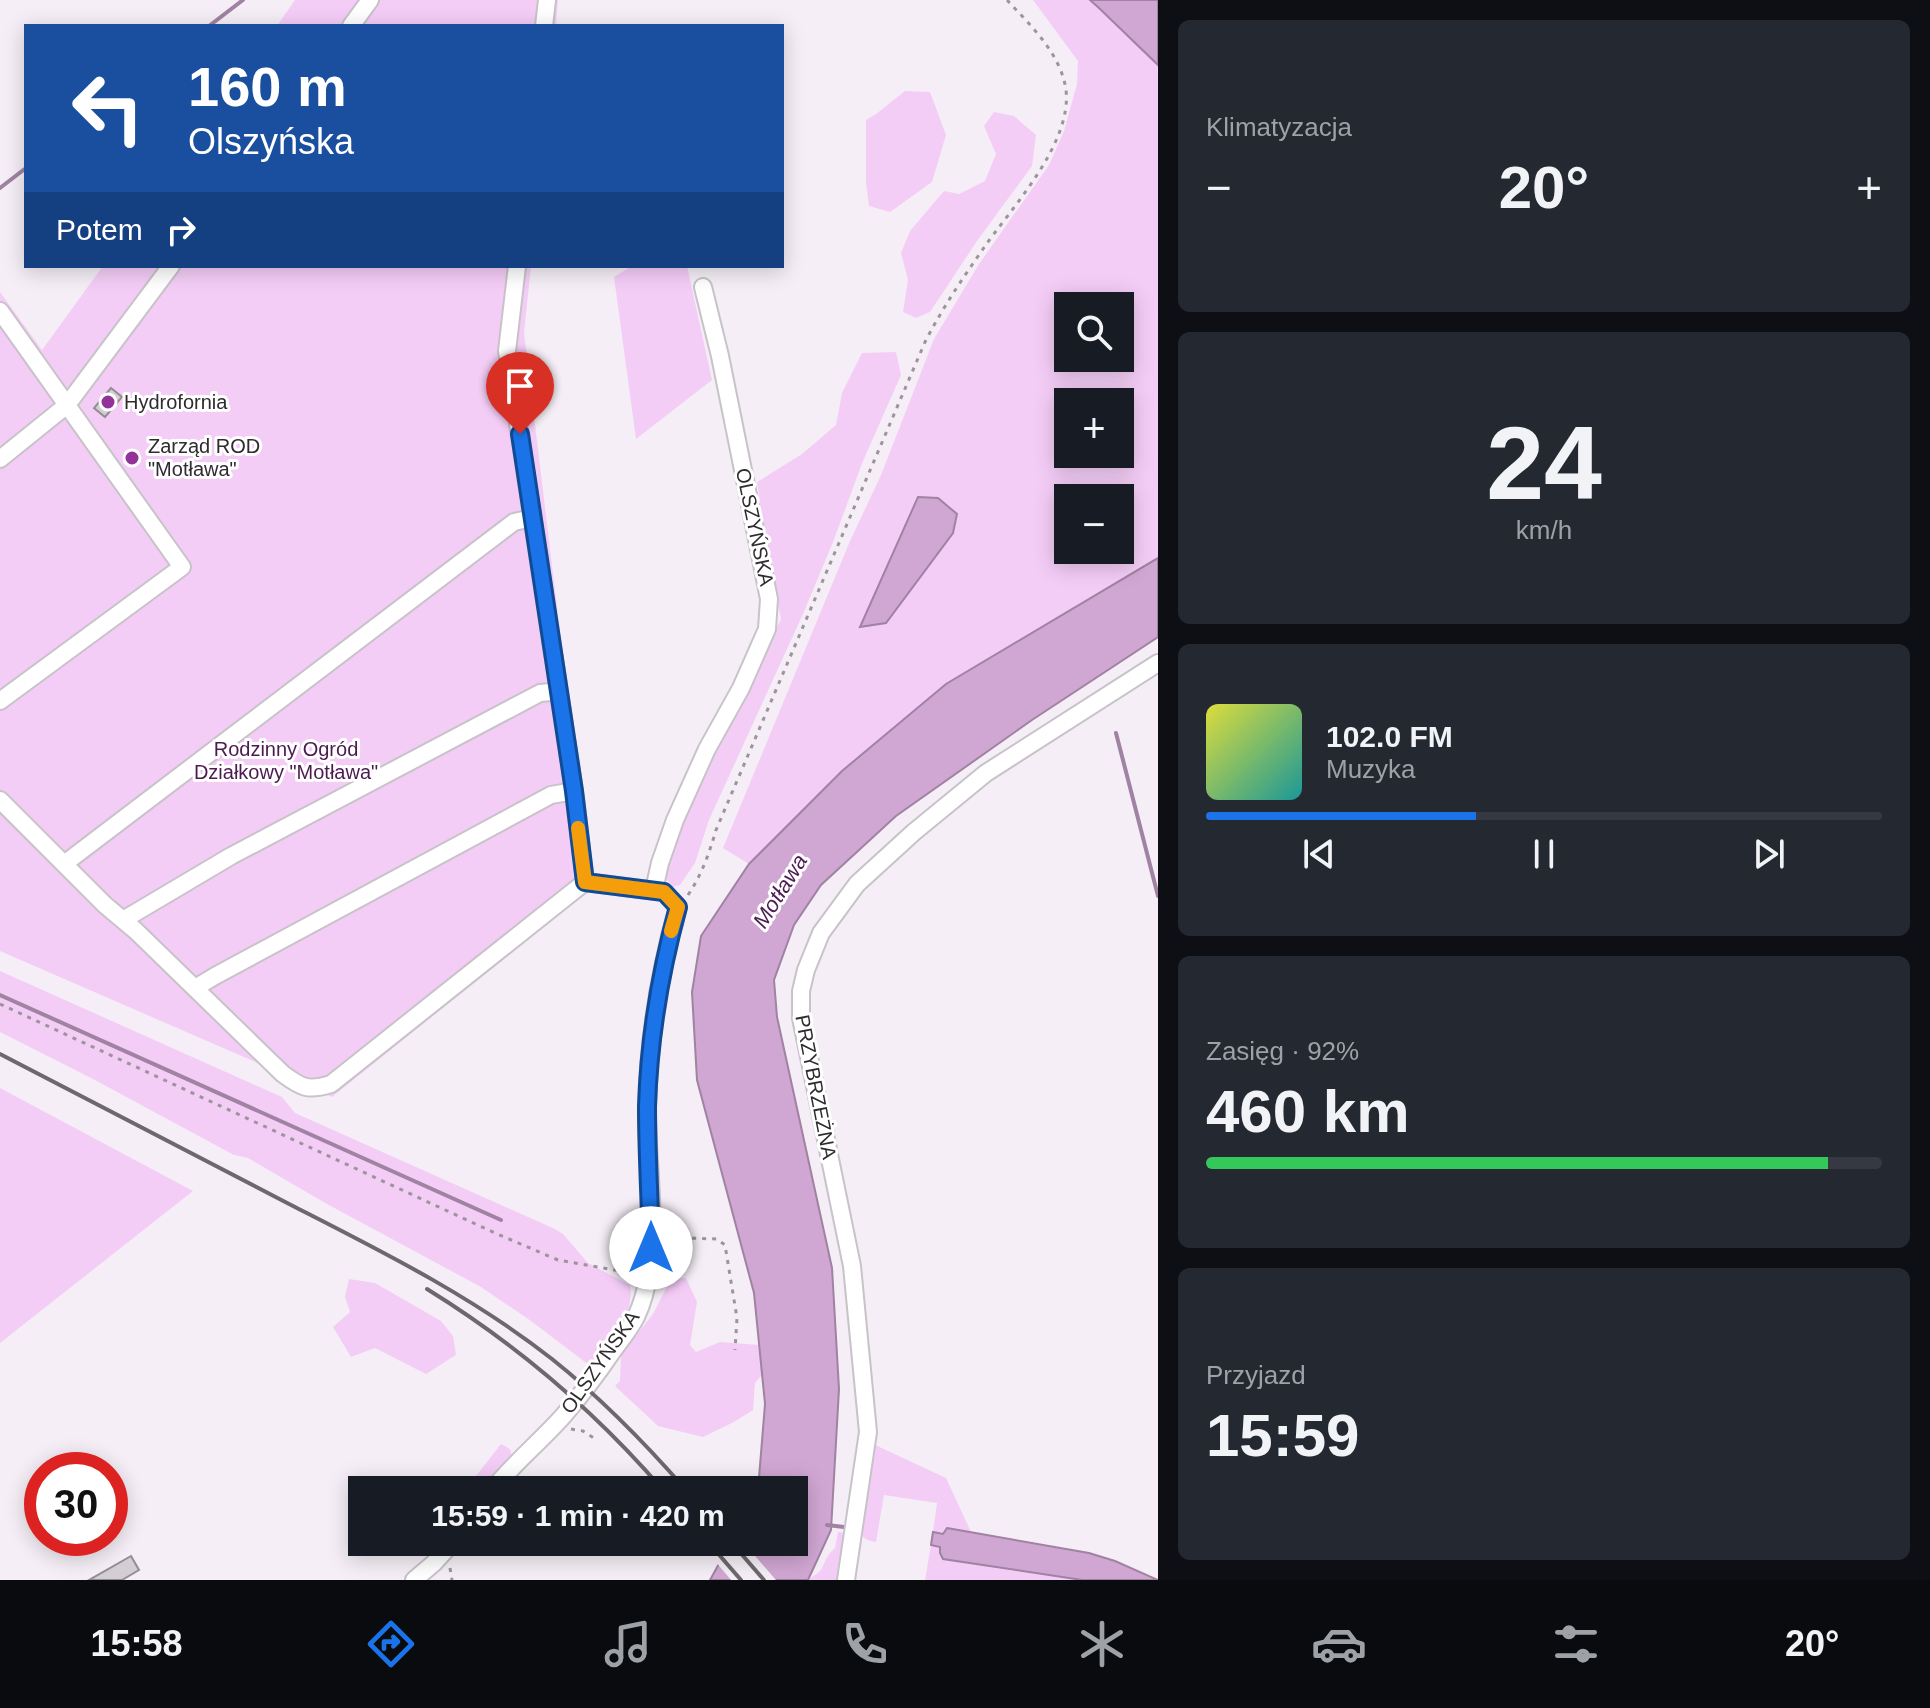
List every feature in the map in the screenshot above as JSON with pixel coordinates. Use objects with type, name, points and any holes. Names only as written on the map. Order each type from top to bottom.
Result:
[{"type":"street","points":[[352,24],[370,0]]},
{"type":"street","points":[[544,24],[547,0]]},
{"type":"street","points":[[0,459],[67,405],[170,268]]},
{"type":"street","points":[[517,268],[507,351],[587,882]]},
{"type":"street","name":"OLSZYŃSKA","points":[[654,890],[675,820],[767,629],[769,599],[703,287]]},
{"type":"street","points":[[0,311],[182,567],[0,701]]},
{"type":"street","points":[[64,864],[514,522],[532,518]]},
{"type":"street","name":"PRZYBRZEŻNA","points":[[846,1580],[868,1432],[852,1266],[801,1018],[801,991],[806,970],[821,933],[857,884],[914,832],[986,773],[1158,663]]},
{"type":"street","points":[[123,920],[231,856],[540,693],[559,694]]},
{"type":"street","points":[[195,988],[551,795],[574,791]]},
{"type":"street","points":[[0,800],[283,1074],[301,1087],[316,1089],[331,1084],[587,882],[664,892],[678,907]]},
{"type":"street","name":"OLSZYŃSKA","points":[[505,1476],[564,1415],[597,1374],[636,1319],[655,1273],[651,1248],[647,1105],[654,1011],[665,952],[678,907]]},
{"type":"street","points":[[414,1580],[440,1556]]},
{"type":"path","points":[[678,907],[699,878],[706,862],[722,817],[925,342],[964,275],[1041,168],[1061,128],[1066,92],[1062,74],[1053,54],[1007,0]]},
{"type":"path","points":[[0,1004],[558,1260],[655,1273],[687,1238],[717,1239],[725,1245],[737,1318],[735,1350]]},
{"type":"green space","points":[[295,0],[558,0],[556,24],[278,24]]},
{"type":"green space","points":[[1033,0],[1090,0],[1158,65],[1158,558],[946,684],[842,771],[749,864],[723,848],[850,541],[881,475],[934,339],[979,264],[1049,165],[1064,131],[1077,84],[1078,61]]},
{"type":"green space","points":[[905,91],[930,92],[946,135],[932,182],[890,212],[869,206],[866,120]]},
{"type":"green space","points":[[994,112],[1014,116],[1036,135],[1032,166],[930,312],[916,318],[903,312],[908,280],[901,253],[910,231],[944,191],[959,194],[985,181],[996,154],[984,126]]},
{"type":"green space","name":"Rodzinny Ogród Działkowy \"Motława\"","points":[[102,268],[531,268],[524,333],[591,889],[332,1097],[0,951],[0,292],[42,350]]},
{"type":"green space","points":[[629,268],[687,268],[712,380],[636,439],[614,277]]},
{"type":"green space","points":[[896,352],[901,375],[863,461],[803,614],[709,820],[695,863],[680,885],[673,887],[662,874],[687,805],[781,619],[757,482],[802,454],[836,425],[842,393],[862,353]]},
{"type":"green space","points":[[0,971],[282,1097],[295,1113],[555,1229],[588,1263],[630,1285],[629,1307],[619,1329],[593,1368],[481,1287],[248,1158],[234,1155],[0,1032]]},
{"type":"green space","points":[[0,1088],[193,1191],[0,1343]]},
{"type":"green space","points":[[672,1277],[686,1278],[697,1302],[690,1345],[696,1352],[720,1342],[759,1345],[762,1375],[755,1383],[753,1410],[703,1437],[658,1426],[615,1386],[620,1381],[621,1354],[653,1314]]},
{"type":"green space","points":[[349,1279],[375,1283],[441,1321],[453,1336],[456,1355],[426,1374],[375,1348],[351,1357],[333,1327],[350,1312],[345,1297]]},
{"type":"green space","points":[[871,1443],[946,1478],[971,1532],[950,1528],[943,1534],[933,1532],[937,1503],[884,1495],[876,1542],[865,1538],[860,1532]]},
{"type":"green space","points":[[501,1444],[510,1449],[512,1457],[497,1476],[476,1476]]},
{"type":"green space","points":[[838,1532],[848,1533],[841,1580],[809,1580],[821,1570],[835,1548]]},
{"type":"green space","points":[[931,1545],[941,1547],[943,1559],[1082,1580],[925,1580]]},
{"type":"water","points":[[1090,0],[1158,0],[1158,65],[1100,9]]},
{"type":"water","points":[[918,497],[938,498],[957,514],[953,533],[886,623],[860,627]]},
{"type":"water","name":"Motława","points":[[1158,558],[1158,637],[1032,720],[896,816],[821,885],[794,925],[774,980],[777,1017],[832,1268],[839,1389],[831,1530],[808,1580],[710,1580],[723,1556],[808,1556],[808,1476],[759,1476],[765,1404],[754,1293],[697,1080],[692,992],[701,936],[749,864],[842,771],[946,684]]},
{"type":"water","points":[[947,1528],[1089,1553],[1158,1580],[1082,1580],[943,1559],[940,1547],[931,1545],[933,1532],[943,1534]]},
{"type":"pier","points":[[718,1556],[755,1556],[776,1580],[731,1580],[715,1561]]},
{"type":"building","name":"Hydrofornia","points":[[111,388],[122,397],[105,417],[94,408]]},
{"type":"building","points":[[131,1556],[139,1570],[122,1580],[89,1580]]},
{"type":"waterway","points":[[212,24],[243,0]]},
{"type":"waterway","points":[[0,188],[24,170]]},
{"type":"waterway","points":[[1116,733],[1158,896]]},
{"type":"waterway","points":[[0,995],[501,1220]]},
{"type":"waterway","points":[[827,1525],[844,1527]]},
{"type":"railway","points":[[0,1054],[392,1257],[490,1315],[522,1336],[588,1389],[673,1476]]},
{"type":"railway","points":[[427,1289],[492,1332],[552,1380],[610,1433],[650,1476]]},
{"type":"railway","points":[[720,1556],[741,1580]]},
{"type":"railway","points":[[743,1556],[764,1580]]},
{"type":"slow traffic","points":[[578,828],[585,882],[664,892],[678,907],[671,931]]},
{"type":"place","name":"Hydrofornia","points":[[108,402]]},
{"type":"place","name":"Zarząd ROD \"Motława\"","points":[[132,458]]},
{"type":"route","points":[[520,434],[585,882],[664,892],[678,907],[665,952],[654,1011],[647,1105],[651,1248]]}]
